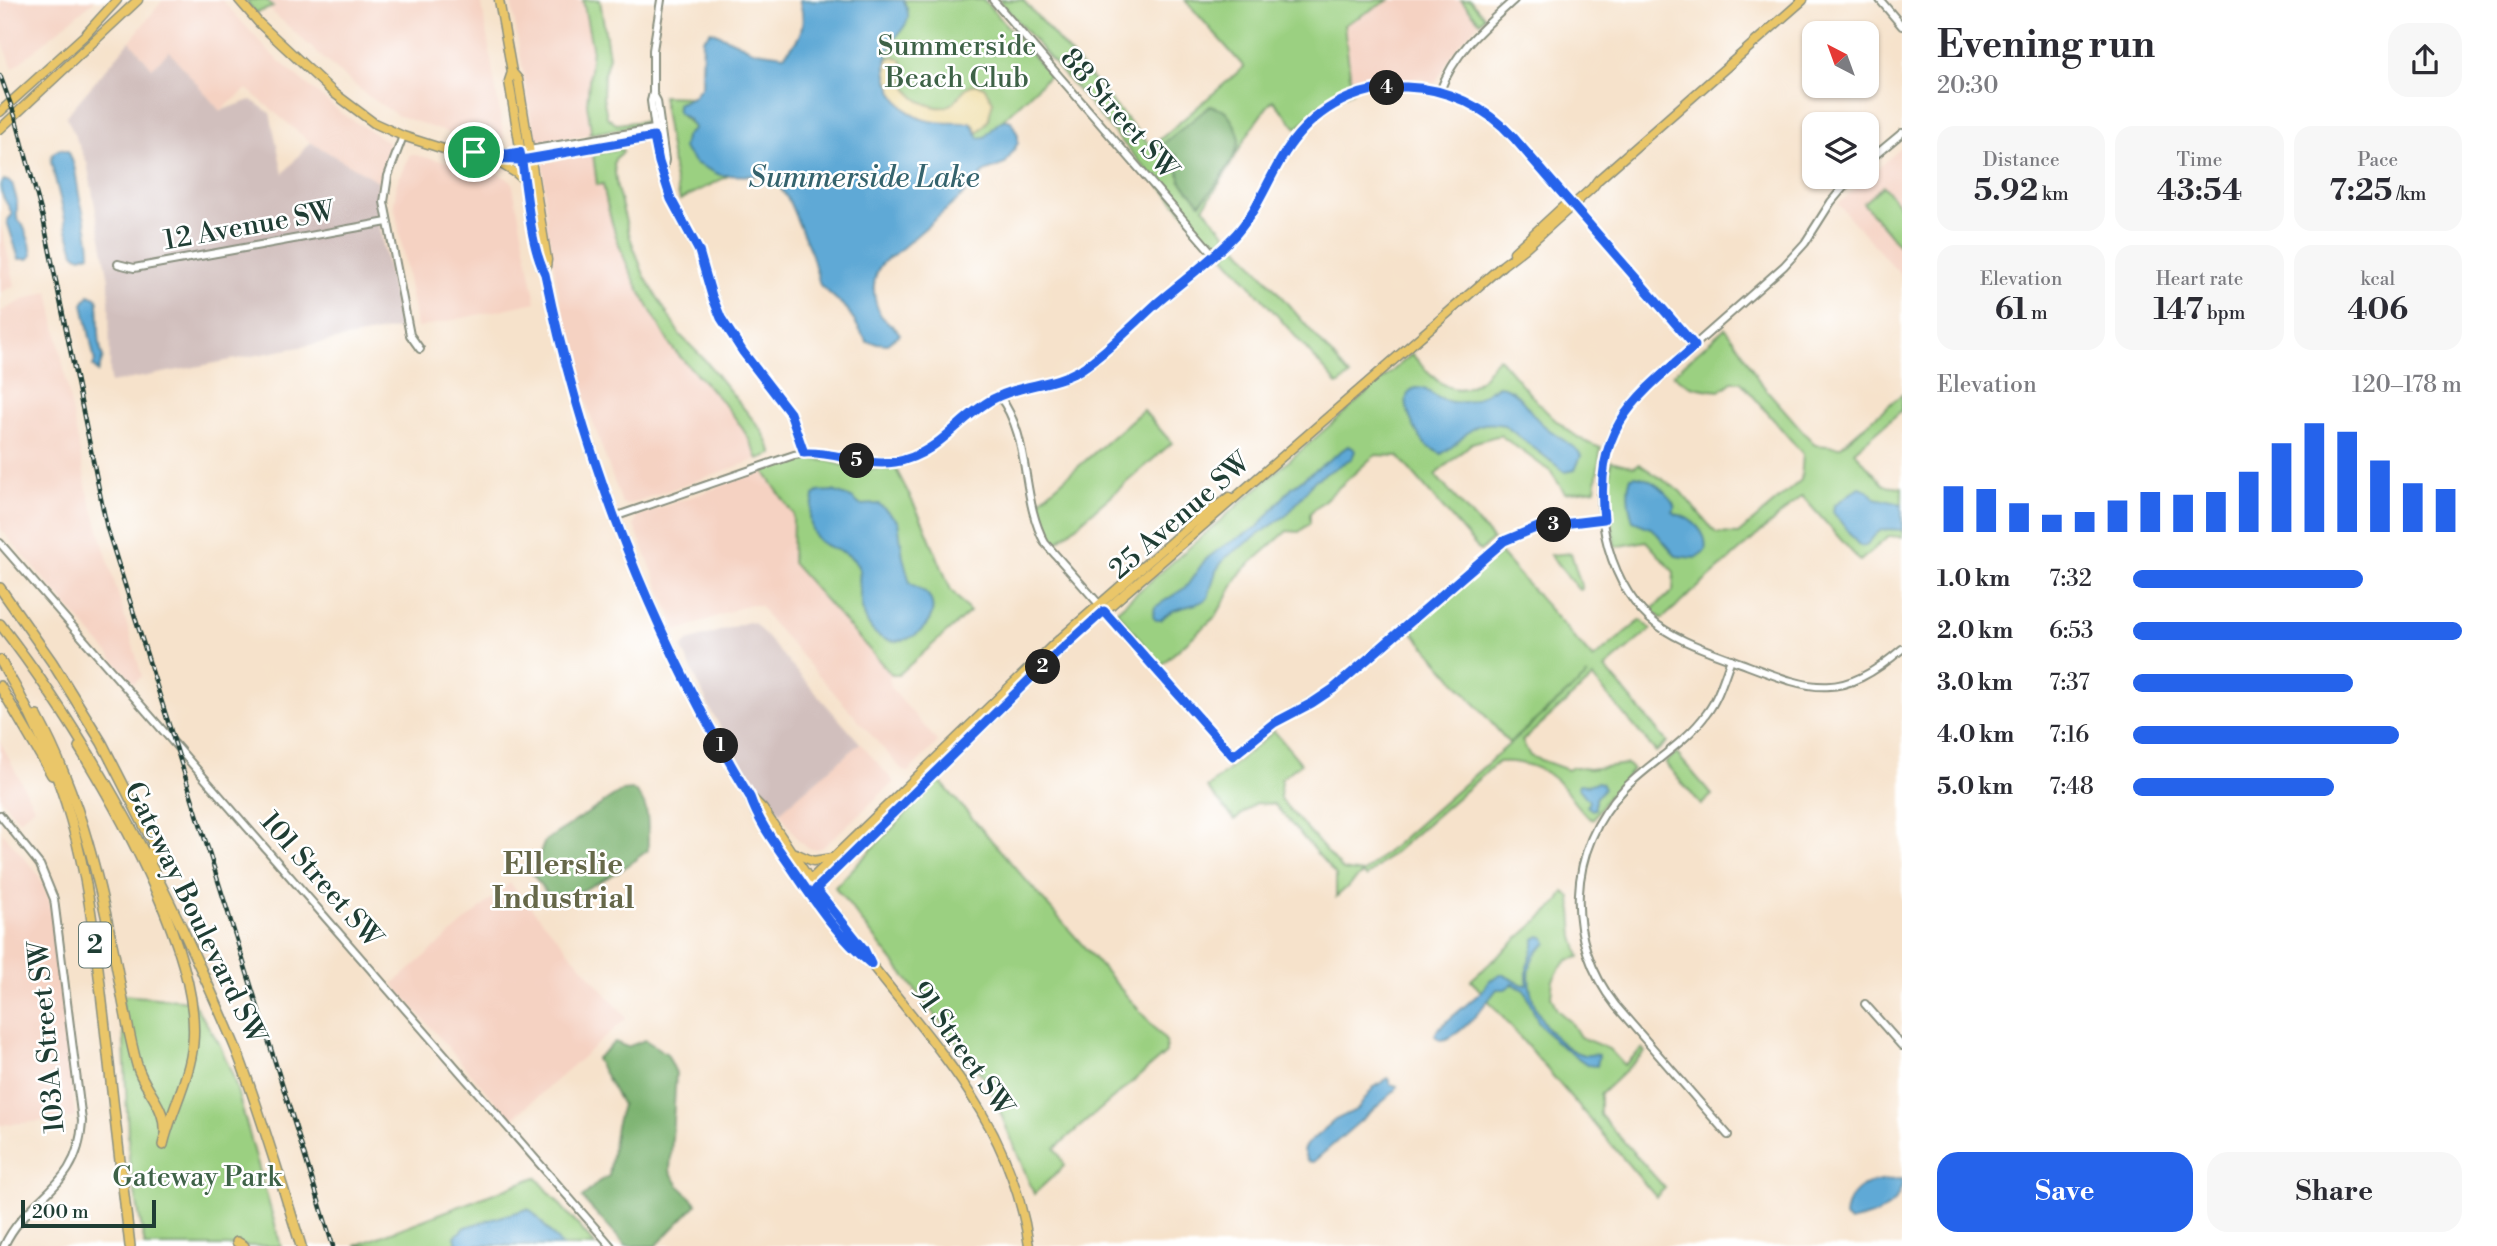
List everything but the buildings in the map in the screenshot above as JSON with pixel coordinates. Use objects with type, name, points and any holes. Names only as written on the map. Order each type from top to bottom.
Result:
[{"type":"highway","points":[[0,588],[52,662],[102,743],[153,843],[150,864]]},
{"type":"highway","name":"Gateway Boulevard SW","points":[[0,624],[92,756],[150,864],[239,1056],[301,1246]]},
{"type":"highway","points":[[0,658],[26,696],[49,738],[84,827],[113,945],[138,1068],[163,1115],[163,1145],[191,1055],[194,1021],[188,980],[171,930],[135,849],[85,756],[36,679],[29,662]]},
{"type":"highway","name":"2","points":[[0,658],[35,724],[62,792],[77,841],[89,900],[130,1246]]},
{"type":"highway","points":[[0,686],[62,792]]},
{"type":"main road","points":[[0,112],[86,34],[117,0]]},
{"type":"main road","points":[[239,0],[294,57],[348,105],[374,122],[403,136],[475,159],[495,161],[525,155]]},
{"type":"main road","name":"91 Street SW","points":[[499,0],[512,72],[509,80],[547,260],[545,274]]},
{"type":"main road","name":"25 Avenue SW","points":[[807,883],[1054,645],[1277,462],[1503,265],[1520,245],[1803,0]]},
{"type":"main road","points":[[0,129],[136,1]]},
{"type":"main road","points":[[460,153],[525,155]]},
{"type":"main road","name":"91 Street SW","points":[[525,155],[525,181],[539,262],[545,274],[579,411],[614,517],[646,594],[680,667],[750,797],[756,814],[807,883],[835,927],[871,964],[960,1076],[979,1105],[1011,1172],[1029,1246]]},
{"type":"main road","points":[[495,161],[512,169],[525,181]]},
{"type":"main road","name":"25 Avenue SW","points":[[813,892],[1101,608]]},
{"type":"main road","name":"91 Street SW","points":[[750,797],[763,809],[807,883]]},
{"type":"main road","points":[[785,844],[804,859],[813,861],[835,857]]},
{"type":"street","points":[[661,0],[653,50],[653,93],[657,102],[658,137],[666,160],[663,171],[673,203],[702,259],[721,318],[743,352],[790,413],[804,453]]},
{"type":"street","name":"88 Street SW","points":[[993,0],[1214,255]]},
{"type":"street","points":[[1440,91],[1451,66],[1468,42],[1514,0]]},
{"type":"street","points":[[1880,0],[1902,26]]},
{"type":"street","points":[[614,517],[787,456],[804,453],[827,454],[872,463],[890,463],[911,458],[934,446],[981,407],[999,396],[1020,388],[1054,382],[1084,367],[1214,255],[1250,217],[1279,163],[1293,141],[1307,126],[1324,111],[1355,95],[1382,89],[1406,87],[1440,91],[1470,103],[1493,118],[1695,346]]},
{"type":"street","points":[[525,155],[657,129]]},
{"type":"street","points":[[1879,152],[1902,133]]},
{"type":"street","points":[[403,136],[385,186],[387,222],[410,335],[420,349]]},
{"type":"street","points":[[525,155],[658,137]]},
{"type":"street","points":[[1842,189],[1793,258],[1638,396],[1616,428],[1607,449],[1601,489],[1604,519],[1610,557],[1628,594],[1658,625],[1677,637],[1794,684],[1821,688],[1849,683],[1863,677],[1902,649]]},
{"type":"street","name":"12 Avenue SW","points":[[118,264],[134,268],[387,222]]},
{"type":"street","points":[[999,396],[1017,430],[1035,520],[1052,552],[1233,756],[1274,723],[1333,689],[1504,541],[1538,527],[1604,519]]},
{"type":"street","name":"101 Street SW","points":[[0,543],[611,1246]]},
{"type":"street","points":[[1728,1135],[1601,986],[1583,939],[1578,894],[1584,857],[1607,810],[1629,784],[1706,715],[1731,659]]},
{"type":"street","name":"103A Street SW","points":[[0,815],[36,858],[54,899],[82,1121],[77,1151],[67,1173],[58,1185],[19,1221],[4,1246]]},
{"type":"street","points":[[1865,1003],[1902,1046]]},
{"type":"shaded area","points":[[0,0],[95,0],[13,68],[0,35]]},
{"type":"shaded area","points":[[163,0],[222,0],[272,55],[342,114],[387,141],[390,148],[378,181],[310,142],[247,89],[220,111],[169,52],[152,68],[130,41]]},
{"type":"shaded area","points":[[259,0],[481,0],[504,138],[495,142],[449,133],[397,115],[368,96],[332,66]]},
{"type":"shaded area","points":[[511,0],[583,0],[592,47],[587,104],[591,131],[589,134],[539,142],[534,137]]},
{"type":"shaded area","points":[[1389,0],[1461,0],[1480,22],[1459,44],[1435,83],[1415,78],[1411,81],[1371,82],[1352,91],[1344,25]]},
{"type":"shaded area","points":[[130,41],[152,68],[169,51],[220,111],[251,100],[270,113],[283,174],[310,142],[378,181],[377,215],[400,328],[110,383],[109,280],[87,163],[66,116]]},
{"type":"shaded area","points":[[1902,147],[1902,277],[1838,204],[1855,189],[1879,189],[1879,167]]},
{"type":"shaded area","points":[[410,154],[496,172],[512,181],[536,302],[417,328],[394,204],[397,182]]},
{"type":"shaded area","points":[[593,154],[597,185],[603,184],[609,215],[632,280],[673,348],[701,376],[750,438],[758,459],[627,505],[622,503],[589,412],[559,296],[547,227],[543,163]]},
{"type":"shaded area","points":[[0,223],[15,285],[0,293]]},
{"type":"shaded area","points":[[49,291],[87,489],[142,676],[134,683],[0,528],[0,312]]},
{"type":"shaded area","points":[[764,471],[793,514],[792,563],[892,675],[889,678],[891,688],[938,742],[908,772],[903,771],[768,618],[761,606],[750,604],[677,631],[634,526],[637,516]]},
{"type":"shaded area","points":[[748,622],[754,623],[860,743],[780,812],[756,789],[712,713],[682,649],[688,641]]},
{"type":"shaded area","points":[[0,741],[34,807],[19,820],[0,797]]},
{"type":"shaded area","points":[[860,743],[894,782],[823,847],[808,848],[798,840],[780,812]]},
{"type":"shaded area","points":[[2,832],[38,874],[50,902],[75,1118],[0,1125]]},
{"type":"shaded area","points":[[510,883],[627,1018],[511,1120],[393,984]]},
{"type":"green space","points":[[245,0],[267,0],[273,7],[256,13]]},
{"type":"green space","points":[[583,0],[600,0],[609,57],[604,74],[603,97],[607,117],[616,124],[646,121],[645,124],[589,134],[591,130],[587,104],[592,47]]},
{"type":"green space","name":"Summerside Beach Club","points":[[903,0],[984,0],[1050,75],[985,137],[979,138],[924,121],[886,62],[905,3]]},
{"type":"green space","points":[[999,0],[1023,0],[1151,147],[1244,67],[1185,0],[1389,0],[1344,25],[1352,91],[1320,107],[1297,128],[1273,100],[1263,112],[1203,207],[1227,235],[1218,244],[1211,244]]},
{"type":"green space","points":[[1461,0],[1470,0],[1485,17],[1480,22]]},
{"type":"green space","points":[[662,96],[693,97],[677,104],[677,112],[697,133],[720,175],[728,176],[680,200],[675,181]]},
{"type":"green space","points":[[1210,106],[1226,111],[1239,136],[1236,152],[1225,171],[1200,203],[1180,180],[1177,155],[1154,151]]},
{"type":"green space","points":[[622,149],[623,152],[615,159],[614,164],[617,188],[630,237],[644,275],[680,335],[704,359],[763,432],[773,454],[758,459],[732,414],[671,346],[637,285],[616,237],[603,184],[597,185],[593,154]]},
{"type":"green space","points":[[1883,186],[1902,208],[1902,249],[1863,203]]},
{"type":"green space","points":[[1236,244],[1350,376],[1338,385],[1224,255]]},
{"type":"green space","points":[[1725,328],[1741,349],[1759,381],[1815,445],[1840,447],[1902,394],[1902,410],[1854,451],[1884,485],[1902,487],[1902,537],[1889,536],[1860,561],[1802,496],[1662,619],[1651,610],[1673,591],[1674,572],[1646,541],[1615,547],[1608,502],[1611,461],[1634,467],[1639,464],[1680,491],[1716,533],[1738,534],[1801,480],[1803,454],[1741,382],[1732,382],[1720,391],[1689,385],[1673,374]]},
{"type":"green space","points":[[1412,354],[1442,384],[1460,389],[1481,379],[1499,358],[1557,422],[1571,433],[1601,448],[1595,489],[1565,493],[1551,472],[1500,435],[1472,443],[1435,475],[1493,540],[1480,551],[1398,456],[1375,455],[1310,513],[1310,523],[1299,532],[1287,531],[1241,572],[1216,616],[1161,665],[1116,611]]},
{"type":"green space","points":[[1143,410],[1172,443],[1054,545],[1044,525],[1038,502]]},
{"type":"green space","points":[[812,459],[854,469],[896,469],[923,522],[951,590],[970,612],[898,675],[892,675],[792,563],[793,514],[764,471],[795,460]]},
{"type":"green space","points":[[1500,553],[1593,659],[1641,620],[1651,629],[1605,668],[1667,742],[1656,752],[1593,678],[1522,741],[1530,756],[1568,770],[1573,767],[1589,769],[1627,764],[1633,770],[1607,798],[1593,819],[1580,809],[1557,780],[1541,770],[1516,762],[1498,762],[1366,877],[1362,874],[1336,897],[1336,875],[1274,804],[1255,803],[1235,820],[1207,788],[1274,731],[1301,763],[1281,779],[1280,799],[1343,870],[1363,873],[1588,675],[1509,743],[1410,629]]},
{"type":"green space","points":[[1571,553],[1582,589],[1579,590],[1550,555]]},
{"type":"green space","points":[[1676,753],[1712,795],[1701,805],[1665,763]]},
{"type":"green space","points":[[939,780],[1166,1041],[1166,1053],[1055,1148],[1065,1165],[1034,1194],[988,1083],[835,887]]},
{"type":"green space","points":[[633,790],[639,795],[646,809],[648,850],[620,871],[570,897],[547,894],[532,873],[545,841],[622,791]]},
{"type":"green space","points":[[1564,892],[1571,897],[1574,937],[1580,957],[1568,960],[1560,968],[1553,980],[1551,996],[1557,1010],[1571,1022],[1580,1037],[1609,1049],[1624,1065],[1642,1049],[1645,1052],[1600,1095],[1600,1115],[1665,1188],[1656,1197],[1471,980],[1558,903]]},
{"type":"green space","name":"Gateway Park","points":[[122,995],[192,1001],[219,1043],[233,1076],[281,1246],[145,1246],[129,1160]]},
{"type":"green space","points":[[645,1040],[667,1054],[676,1073],[670,1171],[679,1186],[697,1204],[656,1246],[626,1246],[582,1198],[598,1182],[609,1176],[616,1126],[622,1105],[596,1059],[615,1042],[627,1047]]},
{"type":"green space","points":[[536,1177],[596,1246],[355,1246]]},
{"type":"sand","points":[[894,56],[902,60],[904,81],[910,93],[929,105],[944,107],[955,101],[971,85],[984,87],[993,101],[988,121],[977,133],[974,125],[941,124],[908,111],[893,93],[889,83],[887,59]]},
{"type":"water","name":"Summerside Lake","points":[[799,0],[903,0],[907,9],[907,23],[891,45],[886,62],[888,81],[899,102],[907,111],[925,120],[971,123],[979,138],[985,137],[1003,120],[1011,121],[1018,135],[1018,143],[1005,164],[984,172],[962,196],[881,265],[874,289],[877,306],[882,317],[900,334],[887,344],[867,342],[847,309],[820,285],[812,255],[789,201],[779,186],[762,176],[720,175],[695,163],[683,148],[685,137],[694,128],[688,119],[677,112],[677,104],[693,97],[702,86],[703,39],[711,31],[755,51],[784,55],[795,43],[803,23]]},
{"type":"water","points":[[60,149],[68,151],[73,163],[88,233],[90,254],[81,257],[74,253],[51,162],[53,153]]},
{"type":"water","points":[[4,180],[12,183],[17,201],[17,218],[30,243],[32,256],[28,259],[19,259],[7,221],[12,215],[0,190]]},
{"type":"water","points":[[89,295],[97,298],[98,305],[103,357],[98,372],[93,366],[95,361],[83,304]]},
{"type":"water","points":[[1498,386],[1511,390],[1534,416],[1579,452],[1581,456],[1575,470],[1565,472],[1504,425],[1492,423],[1475,427],[1441,454],[1423,441],[1407,409],[1408,394],[1413,389],[1421,388],[1450,402],[1468,402]]},
{"type":"water","points":[[1348,446],[1355,451],[1352,458],[1315,480],[1288,514],[1225,558],[1216,571],[1208,598],[1172,611],[1161,620],[1155,620],[1155,607],[1186,587],[1205,560],[1258,527],[1292,487]]},
{"type":"water","points":[[1631,477],[1647,479],[1659,487],[1669,496],[1675,507],[1673,511],[1698,527],[1706,544],[1705,551],[1695,558],[1676,556],[1653,529],[1633,521],[1628,493]]},
{"type":"water","points":[[1860,487],[1875,498],[1902,504],[1902,530],[1883,530],[1866,545],[1857,543],[1833,512],[1834,505]]},
{"type":"water","points":[[833,491],[852,498],[860,505],[879,504],[898,521],[910,583],[928,595],[932,607],[930,619],[910,638],[896,641],[882,638],[870,628],[862,608],[860,571],[856,563],[848,555],[821,543],[814,534],[810,517],[814,496],[818,492]]},
{"type":"water","points":[[1601,783],[1604,789],[1595,798],[1595,809],[1592,810],[1587,806],[1589,801],[1578,787],[1579,784]]},
{"type":"water","points":[[1540,936],[1545,938],[1547,943],[1534,956],[1529,976],[1541,1018],[1549,1031],[1571,1050],[1584,1055],[1599,1055],[1597,1066],[1588,1065],[1554,1041],[1538,1022],[1525,991],[1513,984],[1505,989],[1497,989],[1472,1019],[1449,1038],[1441,1040],[1435,1035],[1438,1029],[1480,993],[1490,980],[1502,974],[1523,985],[1527,984],[1527,966],[1534,939]]},
{"type":"water","points":[[1388,1078],[1390,1084],[1397,1086],[1395,1091],[1313,1162],[1307,1161],[1303,1150],[1306,1145],[1335,1120],[1358,1109],[1373,1088]]},
{"type":"water","points":[[1902,1179],[1897,1197],[1885,1209],[1850,1222],[1845,1217],[1851,1197],[1864,1186]]},
{"type":"water","points":[[527,1209],[532,1211],[562,1246],[457,1245],[455,1236],[465,1227]]},
{"type":"railway","points":[[0,75],[15,116],[43,218],[107,528],[333,1246]]},
{"type":"district","name":"Ellerslie Industrial","points":[[563,882]]},
{"type":"route","points":[[474,152],[460,153],[475,159],[522,160],[654,137],[671,199],[699,251],[721,318],[743,352],[790,413],[804,453],[827,454],[858,462],[890,463],[911,458],[943,440],[993,399],[1026,386],[1054,382],[1080,370],[1236,233],[1250,217],[1283,155],[1299,133],[1324,111],[1345,100],[1366,92],[1395,87],[1425,88],[1461,98],[1502,125],[1695,346],[1638,396],[1616,428],[1607,449],[1603,470],[1601,489],[1604,519],[1538,527],[1504,541],[1333,689],[1274,723],[1233,756],[1104,611],[1044,665],[816,889],[864,949],[871,964],[829,920],[756,814],[750,797],[680,667],[640,582],[614,517],[579,411],[545,274],[539,262],[522,160],[520,152],[474,152]]}]
